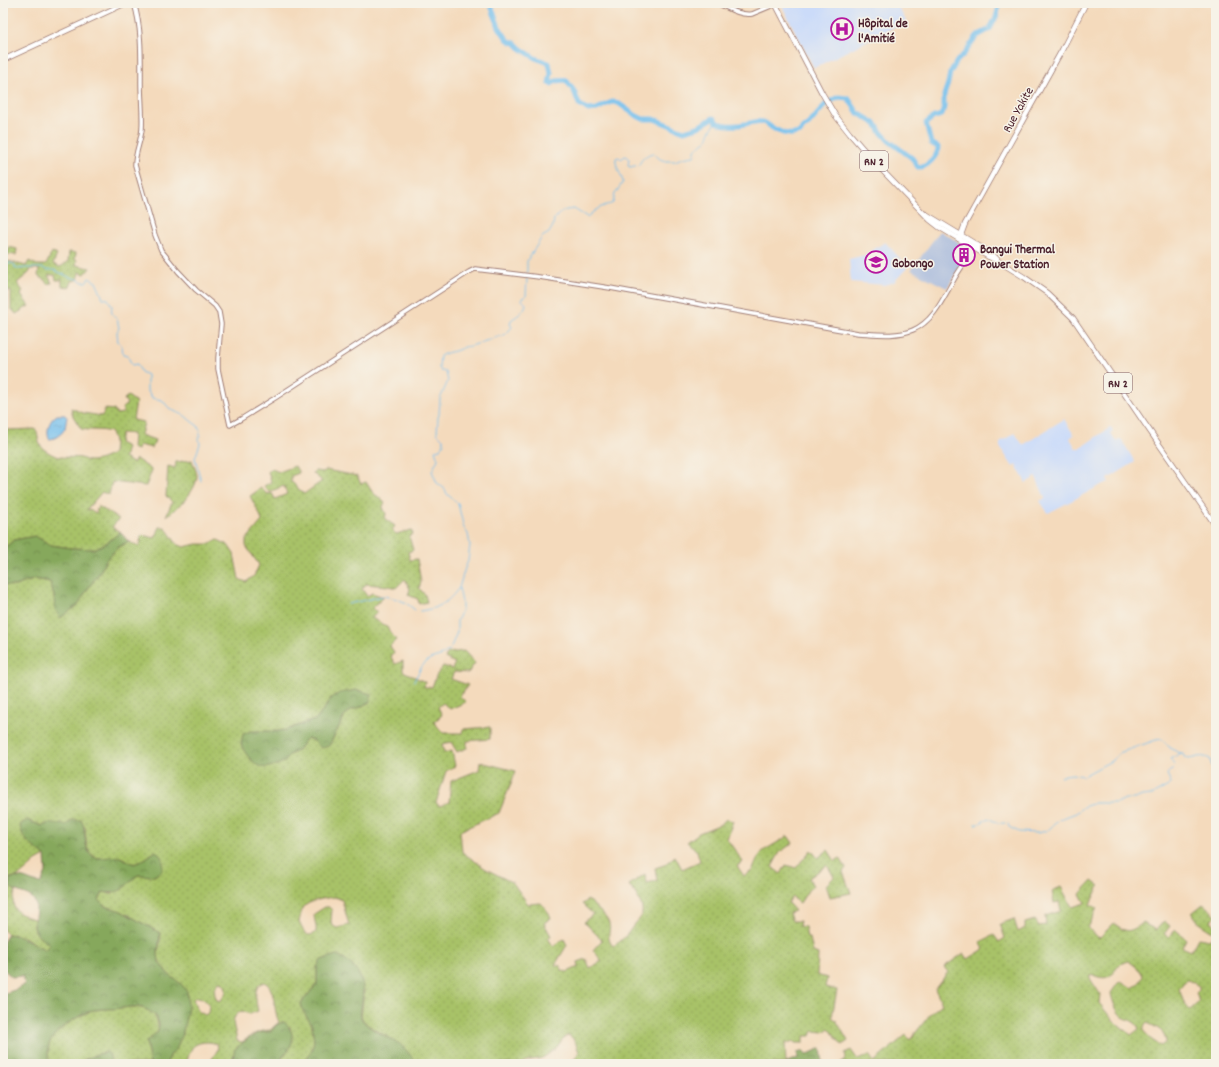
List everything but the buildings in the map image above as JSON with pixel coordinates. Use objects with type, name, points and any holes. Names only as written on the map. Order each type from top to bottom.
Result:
[{"type":"main road","points":[[3,60],[126,3]]},
{"type":"main road","name":"RN 2","points":[[776,3],[826,101],[850,134],[874,162],[923,212],[954,234],[992,254],[998,261],[1047,293],[1074,318],[1216,526]]},
{"type":"main road","name":"Rue Yakite","points":[[960,237],[965,224],[1062,50],[1086,3]]},
{"type":"main road","name":"Rue Yakite","points":[[954,234],[965,224]]},
{"type":"street","points":[[134,3],[139,22],[142,113],[140,138],[135,165],[155,235],[161,250],[178,271],[196,290],[215,306],[219,312],[221,324],[218,369],[230,425],[265,405],[475,269],[610,288],[858,333],[896,334],[913,330],[921,326],[929,319],[940,304],[975,246]]},
{"type":"street","points":[[717,3],[730,9],[748,14],[752,14],[776,3]]},
{"type":"shaded area","name":"Hôpital de l'Amitié","points":[[788,3],[896,3],[906,21],[814,68],[782,6]]},
{"type":"shaded area","points":[[940,231],[968,248],[969,253],[947,288],[911,270]]},
{"type":"shaded area","name":"Gobongo","points":[[885,242],[907,268],[894,282],[884,285],[851,282],[849,259],[865,255]]},
{"type":"shaded area","points":[[1064,419],[1074,435],[1070,438],[1076,449],[1080,449],[1111,427],[1113,432],[1111,433],[1116,441],[1121,439],[1135,462],[1108,479],[1109,482],[1048,513],[1040,501],[1045,498],[1036,477],[1026,483],[1016,465],[1013,467],[1000,447],[1000,442],[1015,433],[1023,445]]},
{"type":"green space","points":[[9,247],[17,249],[16,255],[5,254],[4,260],[26,266],[29,261],[37,265],[46,265],[52,252],[57,255],[53,264],[60,267],[68,262],[69,252],[76,253],[76,265],[90,268],[85,274],[79,272],[77,280],[72,281],[70,287],[62,286],[62,280],[56,280],[55,275],[48,275],[52,283],[47,284],[45,280],[38,276],[39,269],[31,269],[29,273],[17,283],[23,291],[21,295],[29,306],[16,314],[11,308],[11,291],[3,290],[3,249],[8,252]]},
{"type":"green space","points":[[128,396],[136,402],[133,420],[144,422],[141,435],[155,440],[152,448],[139,445],[137,450],[132,448],[133,434],[121,433],[119,443],[127,447],[124,458],[133,463],[136,459],[152,470],[146,486],[112,482],[109,495],[102,492],[87,509],[96,513],[98,506],[119,519],[112,527],[120,532],[108,542],[95,549],[51,545],[35,536],[14,540],[3,549],[3,429],[35,429],[41,447],[56,456],[81,458],[89,461],[99,460],[113,453],[113,437],[110,432],[81,429],[73,416],[71,408],[83,413],[102,416],[105,409],[114,410],[116,414],[124,413],[122,408],[127,404],[124,399]]},
{"type":"green space","points":[[192,460],[197,476],[196,482],[186,499],[166,516],[172,502],[166,496],[168,466],[175,468],[176,462]]},
{"type":"green space","points":[[295,466],[299,473],[291,476],[291,481],[304,494],[322,481],[313,473],[315,471],[323,472],[326,470],[357,476],[361,484],[366,482],[373,493],[385,503],[382,508],[386,513],[385,519],[395,526],[392,530],[396,534],[411,530],[413,534],[409,536],[413,550],[408,552],[410,560],[417,559],[421,582],[419,588],[425,595],[427,602],[419,604],[418,599],[408,595],[410,589],[405,579],[396,588],[366,584],[362,589],[367,596],[372,593],[384,597],[372,608],[377,612],[372,618],[386,626],[396,640],[390,646],[394,652],[391,657],[395,664],[403,661],[403,671],[425,682],[424,687],[432,687],[436,676],[443,666],[452,669],[455,663],[445,658],[448,653],[464,651],[475,663],[468,673],[454,672],[451,679],[468,685],[460,696],[466,702],[450,709],[443,703],[438,707],[442,715],[434,722],[443,733],[462,733],[463,729],[490,727],[490,739],[467,741],[467,748],[457,752],[451,742],[442,744],[444,753],[452,751],[455,766],[446,771],[436,803],[440,806],[449,802],[451,781],[479,770],[480,762],[516,771],[499,813],[460,831],[462,852],[486,869],[513,883],[528,904],[541,903],[551,918],[544,923],[551,936],[548,938],[553,946],[564,939],[567,945],[555,965],[561,966],[561,969],[567,972],[579,967],[578,962],[586,959],[590,968],[602,961],[593,950],[602,940],[584,922],[593,914],[582,904],[588,900],[606,918],[610,928],[609,939],[613,946],[627,935],[641,916],[641,904],[629,885],[645,874],[646,883],[657,881],[655,868],[664,865],[675,856],[682,869],[700,861],[697,851],[687,842],[699,833],[721,824],[726,819],[733,821],[727,839],[743,862],[737,866],[744,876],[752,871],[757,859],[763,851],[788,836],[793,843],[780,852],[772,867],[781,874],[786,865],[796,868],[811,850],[818,858],[828,850],[835,861],[840,858],[846,868],[843,872],[851,893],[830,897],[826,885],[834,877],[827,865],[809,878],[813,886],[809,889],[800,903],[792,897],[788,903],[795,911],[789,913],[792,921],[800,921],[799,926],[805,927],[807,938],[810,938],[813,952],[818,954],[817,975],[827,978],[825,987],[837,990],[832,1017],[836,1020],[848,1041],[842,1045],[829,1028],[824,1032],[813,1031],[811,1036],[804,1036],[804,1043],[795,1043],[793,1041],[785,1044],[786,1064],[569,1064],[574,1060],[579,1052],[574,1040],[568,1035],[557,1047],[545,1056],[524,1062],[522,1064],[418,1064],[402,1046],[366,1024],[361,1017],[364,991],[356,970],[344,958],[317,967],[317,984],[301,1003],[303,1011],[312,1025],[314,1041],[312,1049],[304,1064],[280,1064],[282,1058],[290,1047],[292,1036],[290,1027],[276,1025],[271,1032],[263,1032],[233,1057],[233,1064],[209,1064],[218,1049],[217,1044],[207,1042],[197,1044],[192,1048],[186,1064],[166,1064],[171,1054],[177,1048],[181,984],[162,967],[158,957],[160,933],[121,911],[105,906],[99,900],[103,892],[112,894],[138,875],[155,876],[156,851],[142,861],[134,864],[119,857],[97,857],[90,852],[86,843],[85,827],[72,820],[66,825],[50,823],[42,826],[27,820],[26,840],[45,856],[36,861],[19,876],[10,878],[9,886],[16,891],[13,902],[16,910],[23,915],[34,919],[34,928],[50,944],[45,950],[24,937],[8,934],[3,930],[3,585],[15,586],[35,579],[50,582],[54,595],[55,609],[61,618],[89,587],[100,572],[106,560],[118,547],[129,542],[139,546],[142,535],[155,538],[160,527],[165,527],[177,544],[184,547],[196,544],[207,544],[218,540],[228,545],[234,554],[239,579],[246,582],[254,576],[259,565],[246,546],[246,540],[262,521],[250,496],[261,488],[267,494],[272,493],[275,499],[287,494],[284,486],[269,492],[264,486],[271,482],[268,471],[272,469],[279,472]],"holes":[[[332,697],[358,708],[350,710],[344,717],[329,746],[321,747],[314,741],[307,738],[297,751],[289,755],[278,731],[286,730],[317,719]],[[334,897],[342,900],[349,925],[337,928],[333,926],[331,922],[332,910],[329,907],[325,907],[314,914],[316,932],[310,935],[307,934],[299,922],[303,909],[306,905],[313,901]],[[219,982],[223,983],[226,988],[225,995],[220,1001],[217,1000],[215,989]],[[264,982],[271,989],[279,1022],[270,1030],[258,1032],[242,1042],[237,1041],[234,1024],[235,1017],[242,1011],[250,1014],[258,1011],[256,1003],[256,990]],[[196,997],[204,999],[209,1005],[208,1013],[205,1015],[198,1011],[193,999]]]},
{"type":"green space","points":[[120,532],[129,542],[118,547],[106,560],[100,572],[77,606],[60,618],[55,609],[54,595],[50,582],[35,579],[15,586],[3,585],[3,549],[14,540],[35,536],[51,545],[94,549],[108,542]]},
{"type":"green space","points":[[356,690],[372,694],[370,702],[350,710],[344,717],[329,746],[321,748],[314,741],[307,738],[297,751],[289,755],[285,762],[267,767],[261,767],[255,764],[244,750],[241,743],[243,734],[251,731],[286,730],[317,719],[332,697],[340,693]]},
{"type":"green space","points":[[27,820],[42,826],[50,823],[66,825],[72,820],[81,820],[88,850],[94,857],[102,858],[116,856],[134,864],[142,861],[156,851],[162,858],[163,865],[161,872],[154,876],[138,875],[119,891],[109,893],[103,892],[99,900],[105,906],[121,911],[160,933],[158,954],[159,962],[168,974],[181,984],[187,991],[188,1007],[183,1032],[177,1048],[171,1054],[166,1064],[150,1064],[146,1042],[158,1032],[159,1024],[156,1016],[150,1011],[140,1007],[133,1007],[94,1010],[83,1014],[70,1022],[51,1040],[48,1049],[49,1064],[3,1064],[3,994],[17,989],[25,984],[22,976],[12,977],[3,969],[3,942],[8,934],[23,938],[45,950],[50,944],[36,933],[34,926],[36,908],[35,902],[31,897],[9,886],[10,878],[16,877],[41,883],[46,872],[45,856],[29,843],[21,831],[20,825]]},
{"type":"green space","points":[[1092,881],[1099,886],[1090,904],[1097,908],[1088,928],[1099,938],[1114,923],[1125,930],[1132,930],[1143,923],[1156,930],[1164,921],[1170,926],[1164,934],[1168,937],[1176,930],[1186,939],[1182,947],[1191,951],[1198,938],[1210,940],[1214,933],[1200,924],[1192,913],[1203,904],[1216,915],[1211,920],[1216,927],[1216,1064],[840,1063],[846,1059],[845,1053],[851,1050],[858,1060],[869,1055],[874,1062],[906,1035],[910,1040],[931,1013],[942,1004],[935,989],[948,972],[944,967],[964,953],[968,959],[984,949],[980,942],[994,935],[999,942],[1005,938],[1000,924],[1014,919],[1018,932],[1025,928],[1025,923],[1035,920],[1039,926],[1046,925],[1045,916],[1061,911],[1059,902],[1054,903],[1052,891],[1061,887],[1072,907],[1085,903],[1080,894]],"holes":[[[1128,961],[1139,969],[1143,976],[1139,983],[1132,988],[1121,981],[1111,993],[1119,1013],[1138,1026],[1139,1029],[1131,1035],[1112,1019],[1099,1003],[1100,994],[1089,977],[1093,975],[1106,978],[1122,963]],[[1188,980],[1199,986],[1199,990],[1196,993],[1199,1002],[1190,1010],[1184,1003],[1179,989],[1184,982]],[[1147,1023],[1160,1030],[1166,1038],[1166,1042],[1161,1046],[1145,1033],[1144,1027]]]},
{"type":"green space","points":[[336,955],[347,961],[356,969],[359,975],[363,986],[361,1017],[363,1021],[373,1029],[401,1045],[418,1064],[304,1064],[312,1049],[314,1041],[312,1025],[303,1011],[301,1003],[317,984],[317,967],[321,960]]},
{"type":"green space","points":[[130,1007],[142,1008],[152,1012],[157,1020],[158,1032],[146,1042],[150,1064],[108,1064],[107,1052],[85,1059],[79,1064],[49,1064],[48,1049],[51,1040],[70,1022],[83,1014],[94,1010]]},
{"type":"green space","points":[[284,1022],[290,1029],[292,1042],[280,1064],[233,1064],[235,1049],[260,1033],[271,1032],[276,1025]]},
{"type":"green space","points":[[821,1048],[823,1064],[786,1064],[787,1062],[798,1058],[797,1053],[804,1051],[806,1055]]},
{"type":"green space","points":[[107,1052],[111,1060],[108,1064],[79,1064],[92,1056]]},
{"type":"water","points":[[57,415],[65,415],[67,417],[65,428],[58,436],[49,439],[49,426],[54,417]]},
{"type":"waterway","points":[[490,3],[499,27],[507,39],[535,58],[549,63],[551,73],[549,83],[551,84],[556,81],[566,80],[574,91],[579,104],[588,110],[597,109],[612,102],[618,103],[643,119],[654,119],[684,131],[698,127],[713,118],[716,122],[730,125],[741,125],[761,121],[782,133],[793,134],[801,132],[802,128],[809,124],[825,105],[838,97],[848,98],[858,113],[876,124],[889,141],[912,158],[918,167],[925,166],[931,161],[938,150],[938,147],[931,143],[926,123],[934,117],[942,115],[944,95],[950,73],[957,61],[977,36],[990,29],[996,17],[1000,3]]},
{"type":"waterway","points":[[527,273],[527,261],[542,237],[549,233],[553,226],[554,219],[560,213],[566,210],[574,209],[587,217],[599,208],[613,203],[615,194],[623,182],[616,164],[616,158],[619,157],[621,159],[625,156],[627,157],[629,159],[628,166],[630,167],[639,165],[644,157],[653,153],[665,161],[675,161],[694,156],[696,148],[707,140],[710,131],[716,122]]},
{"type":"waterway","points":[[3,262],[5,264],[12,263],[17,269],[43,268],[47,270],[54,270],[82,282],[86,282],[89,278],[96,282],[103,298],[108,299],[112,306],[112,313],[117,318],[119,328],[117,332],[118,342],[122,346],[123,354],[127,355],[132,365],[137,364],[141,372],[147,375],[147,390],[152,398],[162,400],[169,408],[184,415],[198,426],[200,430]]},
{"type":"waterway","points":[[451,647],[457,632],[457,621],[462,610],[459,588],[468,561],[470,545],[458,504],[447,494],[445,489],[437,483],[432,471],[438,459],[435,450],[441,449],[444,443],[443,439],[437,433],[438,417],[440,399],[448,381],[446,372],[441,371],[439,368],[440,356],[506,334],[512,327],[510,324],[511,320],[520,314],[525,307],[526,304],[522,298],[526,296],[527,278]]},
{"type":"waterway","points":[[200,433],[200,444],[195,458],[201,481]]},
{"type":"waterway","points":[[420,611],[438,607],[446,602],[459,588]]},
{"type":"waterway","points":[[348,604],[383,596],[389,597]]},
{"type":"waterway","points":[[392,598],[404,602],[415,610]]},
{"type":"waterway","points":[[414,681],[422,666],[430,659],[440,656],[450,650]]},
{"type":"waterway","points":[[1061,777],[1072,774],[1083,776],[1113,760],[1119,753],[1162,739],[1171,749],[1183,754],[1185,758],[1201,757],[1210,759],[1212,767],[1216,769]]},
{"type":"waterway","points":[[1008,824],[1009,827],[1019,832],[1037,833],[1047,831],[1060,819],[1076,813],[1083,807],[1095,803],[1117,803],[1125,799],[1135,799],[1142,796],[1152,795],[1170,785],[1171,783],[1167,774],[1175,766],[1170,759],[1181,753]]},
{"type":"waterway","points":[[975,824],[979,824],[988,818],[998,823],[1005,823]]},
{"type":"place","name":"Hôpital de l'Amitié","points":[[842,29]]},
{"type":"place","name":"Bangui Thermal Power Station","points":[[964,255]]},
{"type":"place","name":"Gobongo","points":[[876,262]]}]
